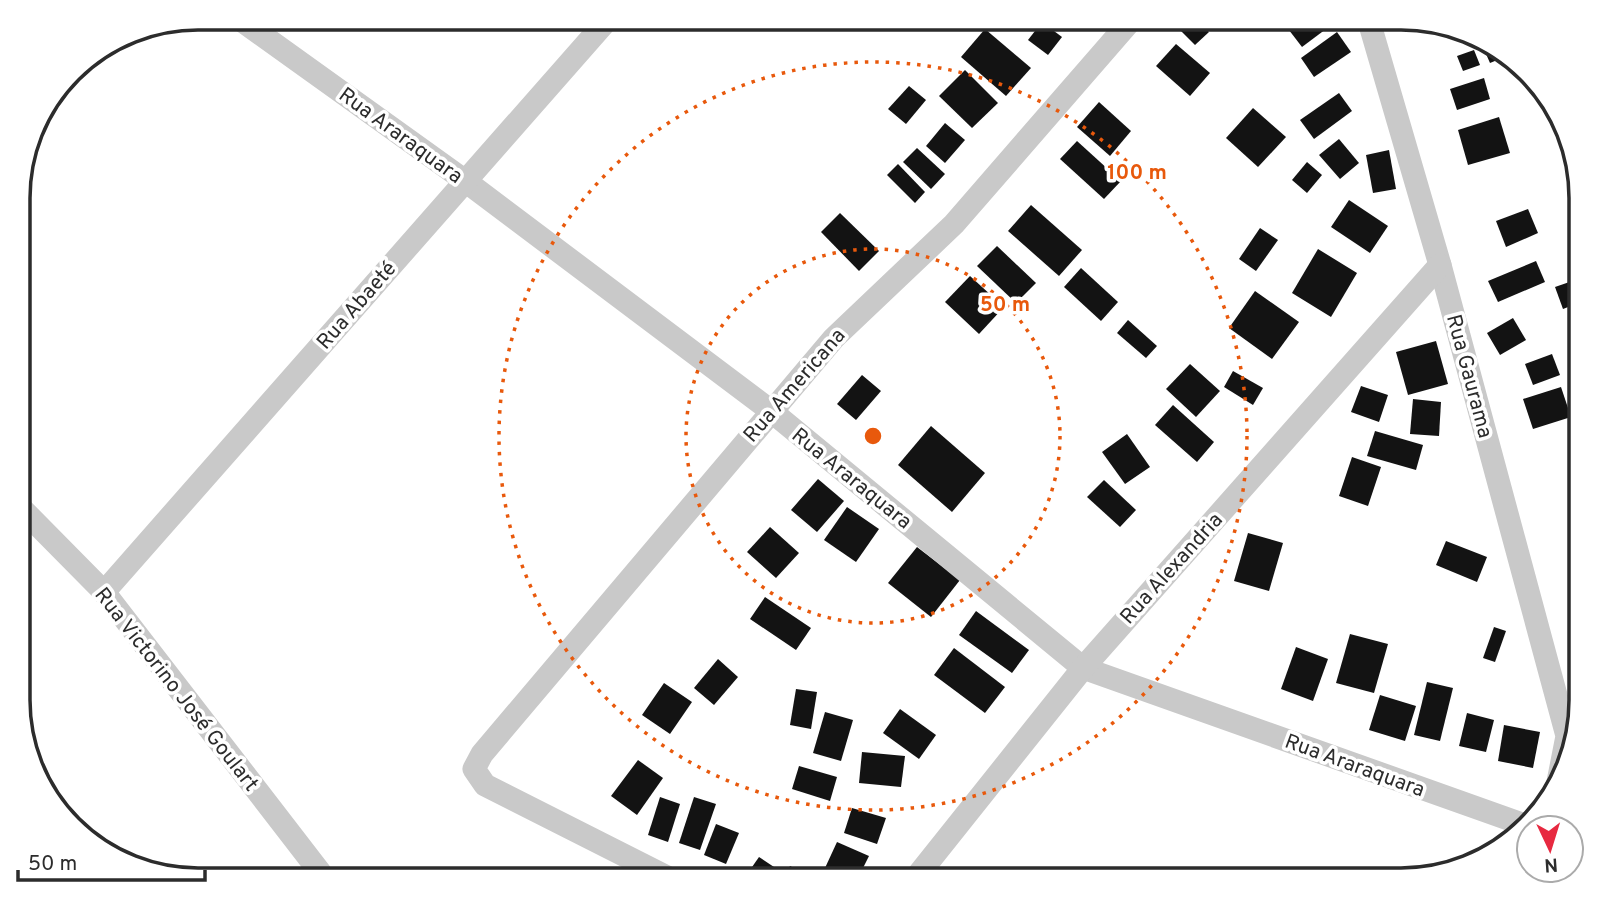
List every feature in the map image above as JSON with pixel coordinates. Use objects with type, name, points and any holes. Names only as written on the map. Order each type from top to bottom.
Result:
[{"type":"street","name":"Rua Araraquara","points":[[255,30],[464,180],[771,411],[1083,668],[1515,821]]},
{"type":"street","name":"Rua Abaeté","points":[[104,592],[597,30]]},
{"type":"street","name":"Rua Americana","points":[[649,868],[485,785],[474,769],[482,754],[834,338],[954,224],[1123,30]]},
{"type":"street","name":"Rua Gaurama","points":[[1371,30],[1440,265],[1567,725]]},
{"type":"street","name":"Rua Alexandria","points":[[924,868],[1083,668],[1440,265]]},
{"type":"street","name":"Rua Victorino José Goulart","points":[[30,517],[104,592],[317,868]]},
{"type":"building","points":[[986,30],[1031,68],[1006,96],[961,57]]},
{"type":"building","points":[[1036,30],[1053,30],[1062,37],[1048,55],[1028,40]]},
{"type":"building","points":[[1180,30],[1209,32],[1195,45]]},
{"type":"building","points":[[1289,30],[1325,30],[1302,47]]},
{"type":"building","points":[[1337,32],[1351,52],[1314,77],[1301,58]]},
{"type":"building","points":[[1176,44],[1210,73],[1190,96],[1156,66]]},
{"type":"building","points":[[1474,50],[1480,65],[1463,71],[1457,56]]},
{"type":"building","points":[[1485,52],[1498,60],[1490,63]]},
{"type":"building","points":[[965,70],[998,103],[972,128],[939,96]]},
{"type":"building","points":[[1484,78],[1490,99],[1457,110],[1450,89]]},
{"type":"building","points":[[909,86],[926,100],[906,124],[888,109]]},
{"type":"building","points":[[1339,93],[1352,111],[1314,139],[1300,120]]},
{"type":"building","points":[[1099,102],[1131,131],[1110,156],[1077,127]]},
{"type":"building","points":[[1253,108],[1286,137],[1258,167],[1226,138]]},
{"type":"building","points":[[1499,117],[1510,153],[1468,165],[1458,130]]},
{"type":"building","points":[[945,123],[965,140],[945,163],[926,146]]},
{"type":"building","points":[[1339,139],[1359,163],[1340,179],[1319,155]]},
{"type":"building","points":[[1077,141],[1121,181],[1104,199],[1060,159]]},
{"type":"building","points":[[917,148],[945,174],[931,189],[903,162]]},
{"type":"building","points":[[1389,150],[1396,189],[1373,193],[1366,155]]},
{"type":"building","points":[[1307,162],[1322,175],[1307,193],[1292,180]]},
{"type":"building","points":[[898,164],[925,192],[915,203],[887,175]]},
{"type":"building","points":[[1349,200],[1388,226],[1370,253],[1331,227]]},
{"type":"building","points":[[1031,205],[1082,250],[1059,276],[1008,231]]},
{"type":"building","points":[[1528,209],[1538,233],[1506,247],[1496,221]]},
{"type":"building","points":[[840,213],[879,251],[859,271],[821,232]]},
{"type":"building","points":[[1260,228],[1278,240],[1256,271],[1239,259]]},
{"type":"building","points":[[997,246],[1036,283],[1016,303],[977,266]]},
{"type":"building","points":[[1318,249],[1357,273],[1331,317],[1292,293]]},
{"type":"building","points":[[1536,261],[1545,282],[1498,302],[1488,281]]},
{"type":"building","points":[[1081,268],[1118,302],[1101,321],[1064,287]]},
{"type":"building","points":[[970,276],[1004,307],[979,334],[945,302]]},
{"type":"building","points":[[1569,282],[1569,307],[1563,309],[1555,287]]},
{"type":"building","points":[[1255,291],[1299,322],[1272,359],[1229,328]]},
{"type":"building","points":[[1513,318],[1526,340],[1500,355],[1487,333]]},
{"type":"building","points":[[1128,320],[1157,346],[1146,358],[1117,333]]},
{"type":"building","points":[[1436,341],[1448,384],[1408,395],[1396,352]]},
{"type":"building","points":[[1552,354],[1560,375],[1533,385],[1525,364]]},
{"type":"building","points":[[1190,364],[1220,391],[1196,417],[1166,389]]},
{"type":"building","points":[[1233,371],[1263,388],[1253,405],[1224,387]]},
{"type":"building","points":[[862,375],[881,391],[856,420],[837,404]]},
{"type":"building","points":[[1361,386],[1388,395],[1379,422],[1351,412]]},
{"type":"building","points":[[1561,387],[1569,418],[1533,429],[1523,399]]},
{"type":"building","points":[[1413,399],[1441,402],[1439,436],[1410,434]]},
{"type":"building","points":[[1173,405],[1214,442],[1197,462],[1155,425]]},
{"type":"building","points":[[931,426],[985,473],[952,512],[898,465]]},
{"type":"building","points":[[1375,431],[1423,445],[1416,470],[1367,456]]},
{"type":"building","points":[[1127,434],[1150,467],[1125,484],[1102,452]]},
{"type":"building","points":[[1352,457],[1381,467],[1368,506],[1339,496]]},
{"type":"building","points":[[818,479],[844,501],[817,532],[791,510]]},
{"type":"building","points":[[1104,480],[1136,510],[1120,527],[1087,497]]},
{"type":"building","points":[[847,507],[879,529],[856,562],[824,540]]},
{"type":"building","points":[[770,527],[799,553],[776,578],[747,552]]},
{"type":"building","points":[[1248,533],[1283,543],[1269,591],[1234,581]]},
{"type":"building","points":[[1446,541],[1487,557],[1477,582],[1436,565]]},
{"type":"building","points":[[917,547],[960,580],[931,617],[888,583]]},
{"type":"building","points":[[765,597],[811,628],[796,650],[750,619]]},
{"type":"building","points":[[976,611],[1029,650],[1012,673],[959,635]]},
{"type":"building","points":[[1494,627],[1506,631],[1495,662],[1483,658]]},
{"type":"building","points":[[1350,634],[1388,644],[1374,693],[1336,683]]},
{"type":"building","points":[[1296,647],[1328,659],[1313,701],[1281,689]]},
{"type":"building","points":[[954,648],[1005,687],[985,713],[934,675]]},
{"type":"building","points":[[718,659],[738,677],[714,705],[694,688]]},
{"type":"building","points":[[1427,682],[1453,688],[1440,741],[1414,735]]},
{"type":"building","points":[[664,683],[692,702],[670,734],[642,715]]},
{"type":"building","points":[[796,689],[817,692],[811,729],[790,725]]},
{"type":"building","points":[[1380,695],[1416,706],[1405,741],[1369,730]]},
{"type":"building","points":[[900,709],[936,735],[919,759],[883,733]]},
{"type":"building","points":[[825,712],[853,720],[841,761],[813,753]]},
{"type":"building","points":[[1467,713],[1494,720],[1486,752],[1459,746]]},
{"type":"building","points":[[1504,725],[1540,732],[1533,768],[1498,761]]},
{"type":"building","points":[[862,752],[905,756],[901,787],[859,783]]},
{"type":"building","points":[[638,760],[663,778],[637,815],[611,796]]},
{"type":"building","points":[[799,766],[837,777],[830,801],[792,789]]},
{"type":"building","points":[[660,797],[680,804],[668,842],[648,835]]},
{"type":"building","points":[[694,797],[716,804],[700,850],[679,843]]},
{"type":"building","points":[[852,808],[886,818],[877,844],[844,833]]},
{"type":"building","points":[[716,824],[739,833],[726,864],[704,855]]},
{"type":"building","points":[[837,842],[869,856],[863,868],[825,868]]},
{"type":"building","points":[[759,857],[776,868],[751,868]]}]
